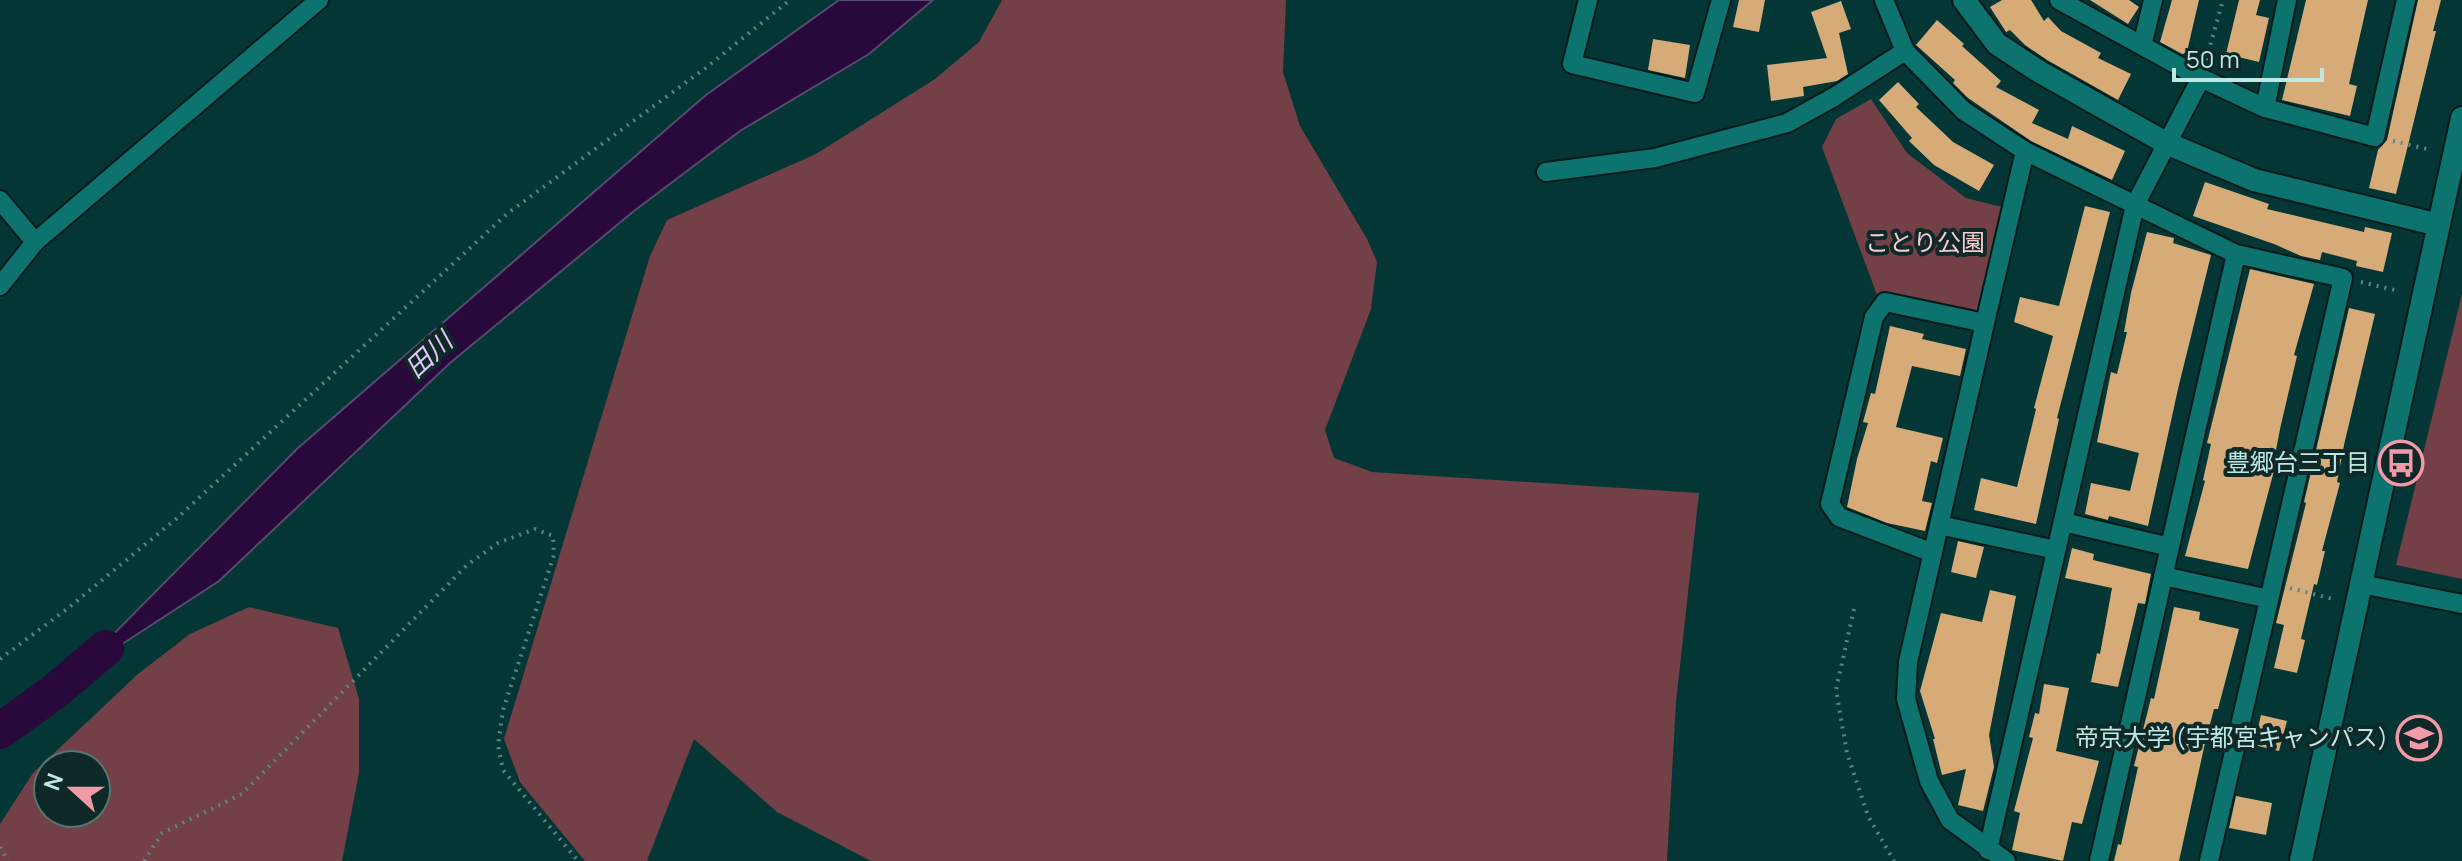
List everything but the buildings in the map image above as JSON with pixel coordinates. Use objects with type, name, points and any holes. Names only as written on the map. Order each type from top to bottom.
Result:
[{"type":"street","points":[[0,286],[35,242],[319,0]]},
{"type":"street","points":[[1588,0],[1572,64],[1695,93],[1721,0]]},
{"type":"street","points":[[1884,0],[1905,51],[1964,111],[2025,151],[2236,254],[2343,278],[2209,861]]},
{"type":"street","points":[[1964,0],[1997,44],[2040,72],[2166,143],[2254,180],[2439,225]]},
{"type":"street","points":[[2059,0],[2201,78],[2265,108],[2375,137],[2406,0]]},
{"type":"street","points":[[2142,46],[2153,0]]},
{"type":"street","points":[[2265,108],[2287,0]]},
{"type":"street","points":[[1546,172],[1655,158],[1787,123],[1905,51]]},
{"type":"street","points":[[1988,850],[2135,205],[2201,78]]},
{"type":"street","points":[[2301,861],[2462,118]]},
{"type":"street","points":[[2006,861],[1950,820],[1929,781],[1906,699],[1908,662],[2025,151]]},
{"type":"street","points":[[0,200],[35,242]]},
{"type":"street","points":[[2099,861],[2236,254]]},
{"type":"street","points":[[1933,553],[1839,517],[1830,504],[1874,317],[1885,302],[1985,323]]},
{"type":"street","points":[[2063,522],[2170,547]]},
{"type":"street","points":[[1939,525],[2056,550]]},
{"type":"street","points":[[2163,576],[2271,592]]},
{"type":"street","points":[[2361,584],[2462,604]]},
{"type":"path","points":[[0,659],[67,609],[176,519],[508,213],[707,67],[790,0]]},
{"type":"path","points":[[2201,78],[2223,0]]},
{"type":"path","points":[[2375,137],[2431,150]]},
{"type":"path","points":[[2343,278],[2399,291]]},
{"type":"path","points":[[144,861],[162,833],[242,794],[467,565],[498,543],[535,529],[553,536],[554,555],[503,710],[498,745],[503,770],[578,861]]},
{"type":"path","points":[[2271,592],[2333,599]]},
{"type":"path","points":[[1854,609],[1836,690],[1847,753],[1868,816],[1894,861]]},
{"type":"path","points":[[0,847],[8,861]]},
{"type":"green space","points":[[1002,0],[1286,0],[1283,72],[1300,126],[1367,239],[1377,262],[1371,309],[1325,430],[1334,458],[1372,472],[1699,493],[1676,702],[1667,861],[871,861],[777,812],[694,739],[647,861],[585,861],[520,782],[504,739],[650,256],[667,220],[816,154],[935,79],[979,42]]},
{"type":"green space","name":"ことり公園","points":[[1871,99],[1907,153],[1966,198],[2002,207],[1980,316],[1877,295],[1822,147],[1836,119]]},
{"type":"green space","points":[[2462,294],[2462,579],[2396,565]]},
{"type":"green space","points":[[249,607],[338,628],[359,699],[359,773],[342,861],[0,861],[0,824],[32,775],[32,829],[112,829],[112,749],[58,749],[138,674],[190,634]]},
{"type":"water","points":[[839,0],[933,0],[869,54],[740,131],[634,211],[450,363],[219,581],[70,678],[298,448],[706,95]]},
{"type":"waterway","name":"田川","points":[[0,731],[54,692],[106,648]]},
{"type":"place","name":"豊郷台三丁目","points":[[2401,463]]},
{"type":"place","name":"帝京大学 (宇都宮キャンパス)","points":[[2419,738]]}]
